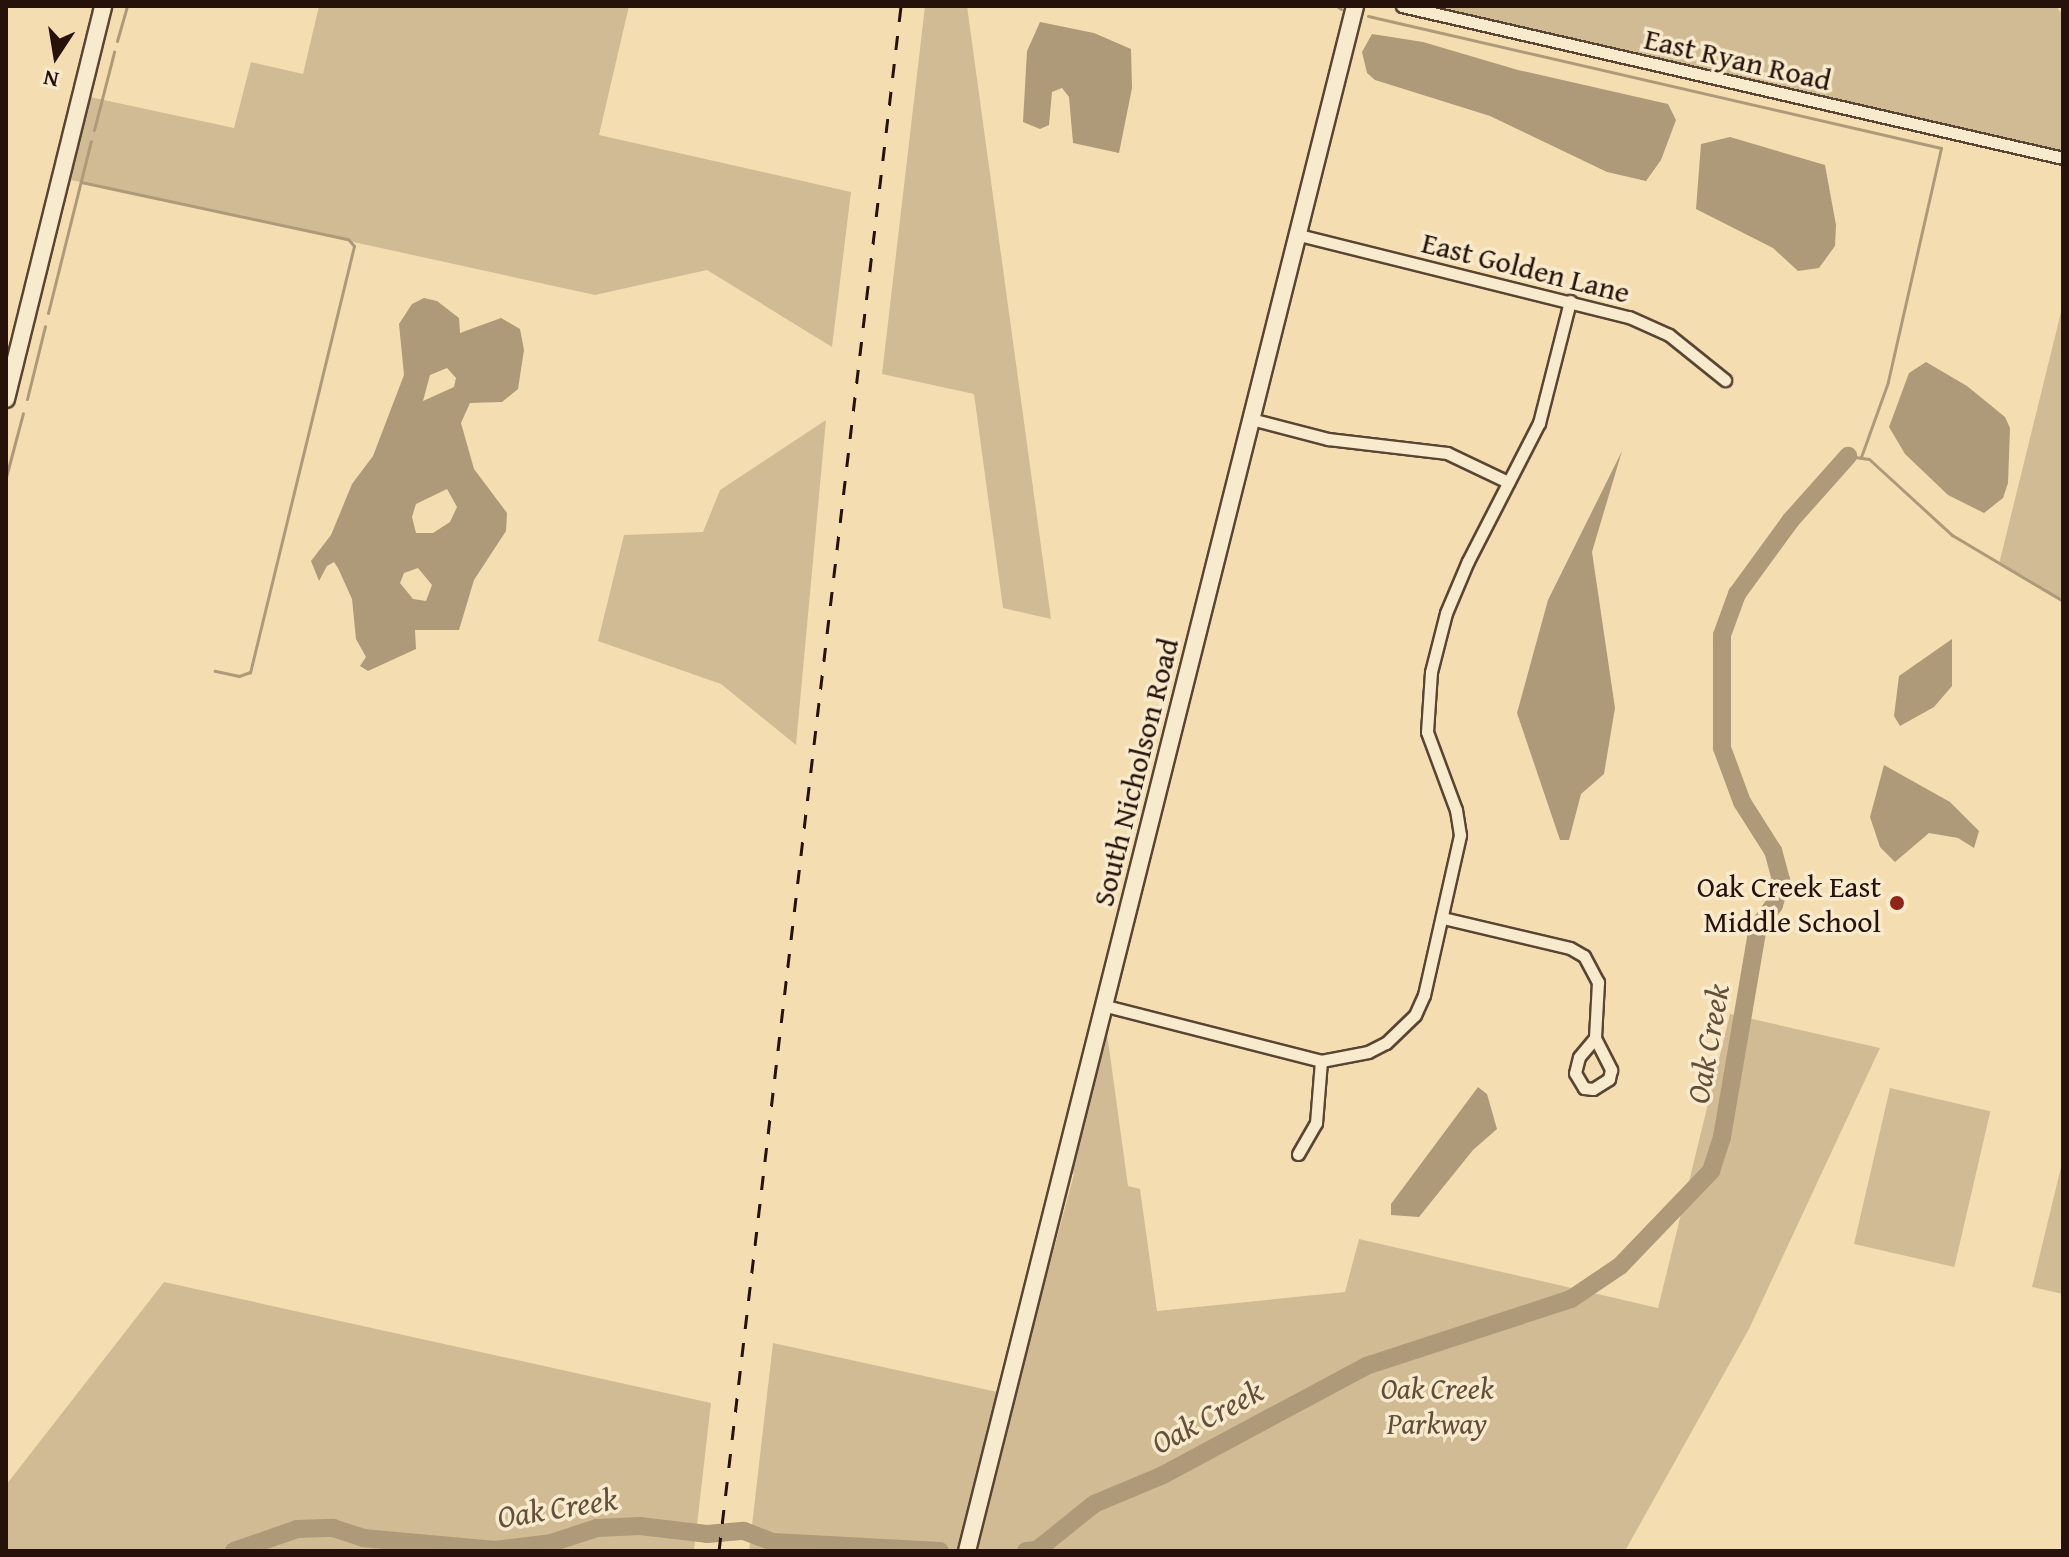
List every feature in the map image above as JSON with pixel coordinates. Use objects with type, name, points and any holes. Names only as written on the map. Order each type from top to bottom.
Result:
[{"type":"street","points":[[6,399],[103,6]]},
{"type":"street","name":"South Nicholson Road","points":[[968,1547],[1355,6]]},
{"type":"street","name":"East Ryan Road","points":[[1402,6],[2063,158]]},
{"type":"street","name":"East Golden Lane","points":[[1299,235],[1629,317],[1669,335],[1725,380]]},
{"type":"street","points":[[1106,1006],[1321,1061],[1368,1052],[1386,1043],[1415,1015],[1443,918],[1460,835],[1456,810],[1430,747],[1427,695],[1446,613],[1539,423],[1570,301]]},
{"type":"street","points":[[1251,419],[1328,439],[1447,453],[1508,482]]},
{"type":"street","points":[[1443,918],[1570,948],[1584,956],[1598,982],[1595,1038]]},
{"type":"street","points":[[1298,1154],[1316,1123],[1321,1061]]},
{"type":"green space","points":[[319,6],[629,6],[599,135],[851,192],[832,347],[707,270],[595,295],[71,180],[90,97],[234,128],[251,62],[303,74]]},
{"type":"green space","points":[[925,6],[967,6],[1051,619],[1003,608],[974,394],[882,374]]},
{"type":"green space","points":[[1421,6],[2056,6],[2063,15],[2063,153]]},
{"type":"green space","points":[[2063,304],[2063,601],[1999,564]]},
{"type":"green space","points":[[826,420],[796,745],[721,684],[598,641],[624,535],[703,532],[720,490]]},
{"type":"green space","name":"Oak Creek Parkway","points":[[1730,1014],[1880,1048],[1749,1329],[1625,1551],[973,1551],[1074,1174],[1063,1171],[1106,1026],[1128,1186],[1140,1189],[1157,1311],[1345,1292],[1359,1239],[1658,1308]]},
{"type":"green space","points":[[1890,1088],[1990,1111],[1954,1267],[1854,1244]]},
{"type":"green space","points":[[2063,1159],[2063,1294],[2032,1287]]},
{"type":"green space","points":[[164,1282],[711,1403],[694,1551],[6,1551],[6,1485]]},
{"type":"green space","points":[[773,1343],[1002,1393],[960,1551],[749,1551]]},
{"type":"shaded area","points":[[1040,22],[1094,33],[1131,49],[1132,88],[1119,153],[1073,143],[1069,97],[1062,88],[1052,92],[1049,125],[1040,129],[1023,122],[1027,51]]},
{"type":"shaded area","points":[[1372,34],[1423,42],[1518,70],[1668,104],[1676,120],[1661,160],[1646,181],[1607,172],[1490,116],[1375,80],[1367,73],[1362,52]]},
{"type":"shaded area","points":[[1730,137],[1825,165],[1836,225],[1835,246],[1819,268],[1798,271],[1773,248],[1696,209],[1701,144]]},
{"type":"shaded area","points":[[424,298],[437,301],[459,318],[460,333],[501,318],[520,329],[524,350],[518,389],[502,402],[470,403],[461,423],[474,469],[507,513],[506,531],[474,580],[459,630],[415,630],[416,649],[368,671],[360,666],[366,657],[356,639],[352,599],[338,568],[334,562],[327,566],[319,581],[311,561],[331,535],[352,484],[373,456],[404,375],[399,324],[412,304]],"holes":[[[447,368],[456,378],[454,387],[423,401],[430,375]],[[447,489],[457,507],[450,522],[433,533],[416,533],[412,517],[416,504]],[[418,568],[432,585],[426,601],[413,599],[400,583],[404,573]]]},
{"type":"shaded area","points":[[1926,362],[1967,386],[2005,417],[2010,428],[2008,483],[2003,498],[1984,513],[1948,495],[1905,454],[1889,427],[1909,373]]},
{"type":"shaded area","points":[[1622,451],[1592,552],[1615,708],[1604,774],[1581,794],[1569,840],[1560,840],[1517,713],[1548,600]]},
{"type":"shaded area","points":[[1952,639],[1952,686],[1934,707],[1900,726],[1894,716],[1899,676]]},
{"type":"shaded area","points":[[1884,765],[1950,802],[1979,831],[1974,848],[1958,838],[1929,833],[1895,862],[1880,847],[1870,817]]},
{"type":"shaded area","points":[[1478,1087],[1487,1094],[1497,1129],[1473,1150],[1419,1217],[1391,1215],[1391,1204]]},
{"type":"waterway","points":[[117,41],[127,6]]},
{"type":"waterway","points":[[1337,6],[1341,9]]},
{"type":"waterway","points":[[1368,16],[1941,148],[1888,382],[1861,457]]},
{"type":"waterway","points":[[94,130],[114,52]]},
{"type":"waterway","points":[[48,313],[91,141]]},
{"type":"waterway","points":[[81,182],[348,239],[354,246],[250,672],[239,676],[215,671]]},
{"type":"waterway","points":[[27,399],[45,326]]},
{"type":"waterway","points":[[6,477],[23,413]]},
{"type":"waterway","name":"Oak Creek","points":[[1848,456],[1869,459],[1952,535],[2063,601]]},
{"type":"waterway","name":"Oak Creek","points":[[1026,1551],[1037,1550],[1094,1504],[1163,1475],[1366,1366],[1571,1299],[1620,1266],[1711,1171],[1722,1137],[1758,927],[1774,905],[1781,880],[1773,851],[1742,802],[1722,748],[1722,635],[1737,594],[1791,520],[1848,456]]},
{"type":"waterway","name":"Oak Creek","points":[[234,1551],[297,1529],[333,1528],[363,1538],[495,1550],[551,1543],[597,1528],[640,1526],[707,1534],[744,1531],[773,1542],[940,1551]]},
{"type":"railway","points":[[719,1551],[901,6]]},
{"type":"place","name":"Oak Creek East Middle School","points":[[1897,903]]}]
